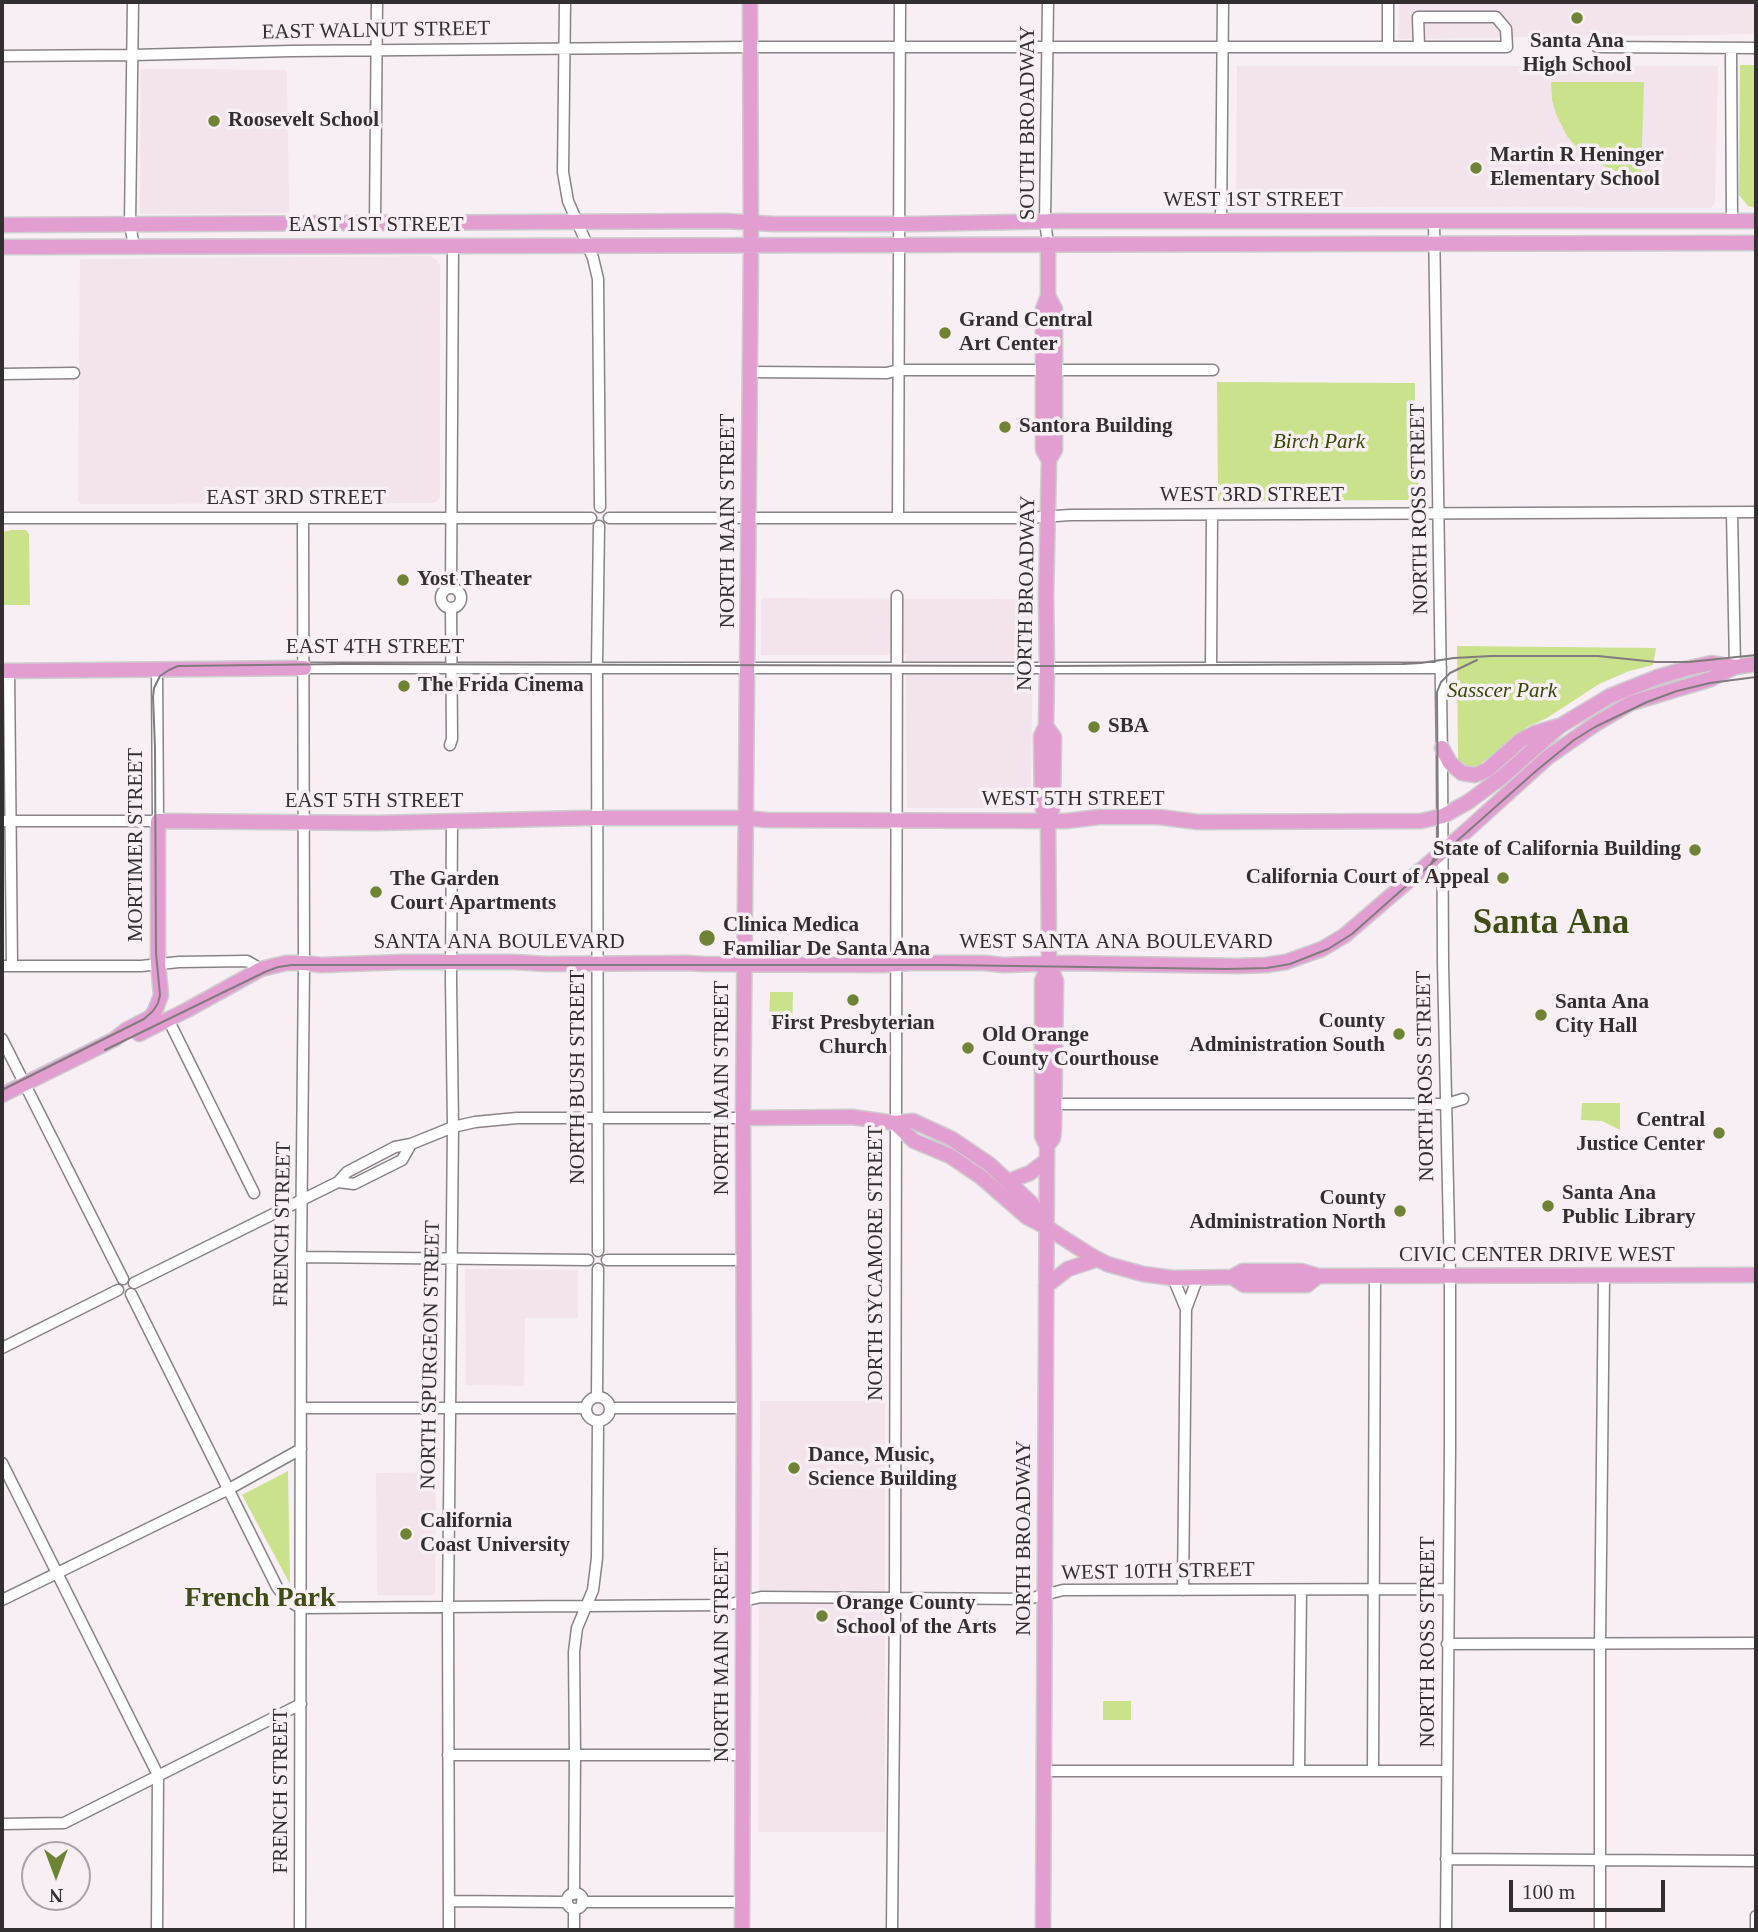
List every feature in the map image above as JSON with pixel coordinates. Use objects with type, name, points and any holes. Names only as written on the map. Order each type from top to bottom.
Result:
[{"type":"main road","name":"NORTH MAIN STREET","points":[[742,1930],[743,964],[751,245],[750,2]]},
{"type":"main road","name":"WEST 1ST STREET","points":[[750,223],[1756,221]]},
{"type":"main road","name":"EAST 1ST STREET","points":[[2,225],[750,223]]},
{"type":"main road","name":"WEST 1ST STREET","points":[[751,245],[1756,243]]},
{"type":"main road","name":"NORTH BROADWAY","points":[[1047,1153],[1053,1138],[1056,981],[1049,964],[1048,821],[1042,806],[1041,779],[1041,736],[1046,726],[1048,668],[1046,596],[1049,460],[1044,450],[1049,371],[1043,309],[1048,296],[1048,244]]},
{"type":"main road","name":"EAST 1ST STREET","points":[[2,247],[751,245]]},
{"type":"main road","name":"WEST SANTA ANA BOULEVARD","points":[[1443,816],[1483,792],[1560,726],[1611,696],[1658,677],[1712,663],[1735,667],[1756,664]]},
{"type":"main road","name":"WEST SANTA ANA BOULEVARD","points":[[695,964],[1238,966],[1286,962],[1322,949],[1345,936],[1548,757],[1594,725],[1631,703],[1711,679],[1735,667]]},
{"type":"main road","name":"EAST 4TH STREET","points":[[5,671],[304,668]]},
{"type":"main road","points":[[1442,748],[1450,764],[1462,773],[1475,775],[1487,770],[1528,736],[1560,726]]},
{"type":"main road","name":"WEST 5TH STREET","points":[[746,818],[1066,821],[1100,817],[1159,817],[1199,822],[1421,821],[1443,816]]},
{"type":"main road","name":"EAST 5TH STREET","points":[[158,821],[304,823],[746,818]]},
{"type":"main road","name":"MORTIMER STREET","points":[[115,1039],[150,1017],[161,995],[158,964],[158,821]]},
{"type":"main road","name":"SANTA ANA BOULEVARD","points":[[115,1039],[131,1038],[261,969],[286,963],[695,964]]},
{"type":"main road","name":"NORTH BROADWAY","points":[[1043,1930],[1047,1153],[1042,1136],[1042,981],[1049,964]]},
{"type":"main road","points":[[2,1095],[115,1039]]},
{"type":"main road","name":"CIVIC CENTER DRIVE WEST","points":[[743,1118],[852,1117],[895,1123],[913,1121],[952,1139],[989,1164],[1031,1203],[1046,1227]]},
{"type":"main road","name":"CIVIC CENTER DRIVE WEST","points":[[895,1123],[914,1141],[950,1156],[981,1177],[1027,1217],[1098,1259],[1136,1273],[1173,1278],[1232,1277],[1242,1271],[1301,1271],[1312,1281],[1375,1277],[1756,1275]]},
{"type":"main road","points":[[1009,1181],[1024,1176],[1047,1153]]},
{"type":"main road","points":[[1046,1286],[1068,1269],[1098,1259]]},
{"type":"street","points":[[133,2],[130,225],[134,247]]},
{"type":"street","points":[[375,223],[377,2]]},
{"type":"street","points":[[565,2],[563,166],[568,201],[596,269],[599,297],[600,507]]},
{"type":"street","points":[[898,518],[900,2]]},
{"type":"street","name":"SOUTH BROADWAY","points":[[1048,2],[1045,221],[1048,244]]},
{"type":"street","points":[[1221,221],[1223,2]]},
{"type":"street","points":[[1388,2],[1388,47]]},
{"type":"street","name":"EAST WALNUT STREET","points":[[2,56],[750,47],[900,47],[1047,47],[1222,47],[1388,47],[1419,47],[1507,47],[1506,29],[1496,17],[1418,17],[1419,47]]},
{"type":"street","points":[[1597,47],[1756,48]]},
{"type":"street","points":[[1731,48],[1732,221]]},
{"type":"street","name":"NORTH ROSS STREET","points":[[1434,221],[1450,1276],[1446,1930]]},
{"type":"street","points":[[450,745],[451,608],[444,606],[441,599],[443,592],[451,588],[453,245]]},
{"type":"street","points":[[750,373],[1213,370]]},
{"type":"street","points":[[2,374],[74,373]]},
{"type":"street","points":[[600,507],[608,512],[609,518],[605,524],[595,522],[592,511],[600,507]]},
{"type":"street","name":"WEST 3RD STREET","points":[[748,518],[1756,512]]},
{"type":"street","points":[[1732,513],[1735,667]]},
{"type":"street","points":[[1211,667],[1212,515]]},
{"type":"street","name":"EAST 3RD STREET","points":[[2,517],[452,518],[595,522]]},
{"type":"street","name":"FRENCH STREET","points":[[300,1930],[303,518]]},
{"type":"street","points":[[609,518],[748,518]]},
{"type":"street","name":"NORTH BUSH STREET","points":[[595,522],[598,1251]]},
{"type":"street","name":"NORTH SYCAMORE STREET","points":[[892,1930],[897,596]]},
{"type":"street","name":"EAST 4TH STREET","points":[[304,668],[1441,667]]},
{"type":"street","name":"MORTIMER STREET","points":[[157,669],[158,821]]},
{"type":"street","points":[[5,671],[7,966],[141,966],[180,962],[247,961],[261,969]]},
{"type":"street","name":"EAST 5TH STREET","points":[[6,821],[158,821]]},
{"type":"street","name":"NORTH SPURGEON STREET","points":[[449,1930],[447,1607],[453,1127],[452,822]]},
{"type":"street","points":[[168,1019],[254,1193]]},
{"type":"street","points":[[2,1040],[135,1289],[131,1294],[124,1295],[118,1290]]},
{"type":"street","points":[[1054,1104],[1446,1104],[1463,1099]]},
{"type":"street","points":[[118,1290],[119,1284],[338,1182],[347,1172],[395,1147],[411,1144],[453,1127],[517,1118],[743,1118]]},
{"type":"street","points":[[598,1251],[604,1253],[607,1260],[604,1267],[592,1268],[588,1260],[590,1254],[598,1251]]},
{"type":"street","points":[[301,1257],[588,1260]]},
{"type":"street","points":[[607,1260],[744,1260]]},
{"type":"street","points":[[597,1397],[598,1269]]},
{"type":"street","points":[[1600,1930],[1604,1276]]},
{"type":"street","points":[[1182,1590],[1186,1308],[1198,1277]]},
{"type":"street","points":[[1373,1771],[1375,1277]]},
{"type":"street","points":[[1173,1278],[1186,1308]]},
{"type":"street","points":[[2,1348],[118,1290]]},
{"type":"street","points":[[131,1294],[277,1587],[287,1600],[300,1608]]},
{"type":"street","points":[[597,1397],[607,1401],[610,1408],[606,1419],[598,1422],[587,1416],[585,1408],[590,1399],[597,1397]]},
{"type":"street","points":[[301,1408],[585,1408]]},
{"type":"street","points":[[610,1408],[744,1408]]},
{"type":"street","points":[[574,1930],[574,1652],[577,1628],[593,1590],[597,1558],[598,1422]]},
{"type":"street","points":[[2,1600],[229,1489],[301,1449]]},
{"type":"street","points":[[2,1463],[158,1775],[157,1930]]},
{"type":"street","name":"WEST 10TH STREET","points":[[300,1608],[726,1605],[761,1597],[1028,1599],[1063,1590],[1448,1589]]},
{"type":"street","points":[[1299,1771],[1301,1590]]},
{"type":"street","points":[[1447,1644],[1756,1643]]},
{"type":"street","points":[[2,1824],[64,1824],[300,1704]]},
{"type":"street","points":[[448,1755],[742,1755]]},
{"type":"street","points":[[1044,1770],[1447,1771]]},
{"type":"street","points":[[1446,1859],[1756,1861]]},
{"type":"street","points":[[449,1901],[742,1902]]},
{"type":"street","points":[[1756,1916],[1756,1930]]},
{"type":"shaded area","name":"Santa Ana High School","points":[[1399,2],[1756,2],[1756,34],[1398,39]]},
{"type":"shaded area","name":"Martin R Heninger Elementary School","points":[[1237,66],[1718,66],[1715,203],[1711,208],[1242,207],[1236,199]]},
{"type":"shaded area","name":"Roosevelt School","points":[[141,69],[287,70],[289,213],[140,214]]},
{"type":"shaded area","points":[[430,256],[437,260],[440,266],[440,497],[437,501],[81,504],[78,501],[80,259]]},
{"type":"shaded area","points":[[761,598],[1033,599],[1031,808],[907,808],[906,655],[761,655]]},
{"type":"shaded area","points":[[465,1269],[578,1270],[578,1318],[525,1318],[524,1386],[466,1385]]},
{"type":"shaded area","name":"Orange County School of the Arts","points":[[760,1401],[885,1401],[885,1832],[758,1832]]},
{"type":"shaded area","name":"California Coast University","points":[[436,1472],[435,1595],[377,1595],[376,1473]]},
{"type":"green space","points":[[1740,65],[1756,65],[1756,208],[1748,206],[1739,195]]},
{"type":"green space","points":[[1551,82],[1644,82],[1641,176],[1610,169],[1579,150],[1567,136],[1556,114]]},
{"type":"green space","name":"Birch Park","points":[[1217,382],[1415,383],[1415,460],[1419,495],[1414,500],[1218,501]]},
{"type":"green space","points":[[26,530],[29,534],[30,605],[2,605],[2,532]]},
{"type":"green space","name":"Sasscer Park","points":[[1457,646],[1656,648],[1653,665],[1629,671],[1599,684],[1547,718],[1527,727],[1474,769],[1466,767],[1458,759]]},
{"type":"green space","points":[[770,992],[793,992],[792,1031],[769,1031]]},
{"type":"green space","points":[[1582,1103],[1620,1103],[1620,1130],[1602,1121],[1581,1120]]},
{"type":"green space","name":"French Park","points":[[288,1471],[290,1584],[242,1495]]},
{"type":"green space","points":[[1103,1701],[1131,1701],[1131,1720],[1103,1720]]},
{"type":"tram line","points":[[2,1090],[144,1019],[158,1003],[160,995],[156,953],[153,697],[160,676],[178,666],[1403,664],[1491,656],[1598,656],[1656,662],[1689,662],[1756,655]]},
{"type":"tram line","points":[[1431,864],[1438,843],[1437,692],[1441,682],[1450,673],[1477,660]]},
{"type":"tram line","points":[[105,1050],[265,972],[292,965],[947,965],[1226,969],[1267,968],[1290,964],[1328,949],[1352,934],[1536,771],[1574,740],[1595,727],[1677,691],[1710,683],[1756,677]]},
{"type":"place","name":"Santa Ana High School","points":[[1577,18]]},
{"type":"place","name":"Roosevelt School","points":[[214,121]]},
{"type":"place","name":"Martin R Heninger Elementary School","points":[[1476,168]]},
{"type":"place","name":"Grand Central Art Center","points":[[945,333]]},
{"type":"place","name":"Santora Building","points":[[1005,427]]},
{"type":"place","name":"Yost Theater","points":[[403,580]]},
{"type":"place","name":"The Frida Cinema","points":[[404,686]]},
{"type":"place","name":"SBA","points":[[1094,727]]},
{"type":"place","name":"State of California Building","points":[[1695,850]]},
{"type":"place","name":"California Court of Appeal","points":[[1503,878]]},
{"type":"place","name":"The Garden Court Apartments","points":[[376,892]]},
{"type":"place","name":"Clinica Medica Familiar De Santa Ana","points":[[707,938]]},
{"type":"place","name":"First Presbyterian Church","points":[[853,1000]]},
{"type":"place","name":"Santa Ana City Hall","points":[[1541,1015]]},
{"type":"place","name":"County Administration South","points":[[1399,1034]]},
{"type":"place","name":"Old Orange County Courthouse","points":[[968,1048]]},
{"type":"place","name":"Central Justice Center","points":[[1719,1133]]},
{"type":"place","name":"Santa Ana Public Library","points":[[1548,1206]]},
{"type":"place","name":"County Administration North","points":[[1400,1211]]},
{"type":"place","name":"Dance, Music, Science Building","points":[[794,1468]]},
{"type":"place","name":"California Coast University","points":[[406,1534]]},
{"type":"place","name":"Orange County School of the Arts","points":[[822,1616]]},
{"type":"district","name":"Santa Ana","points":[[1551,924]]},
{"type":"district","name":"French Park","points":[[260,1599]]}]
